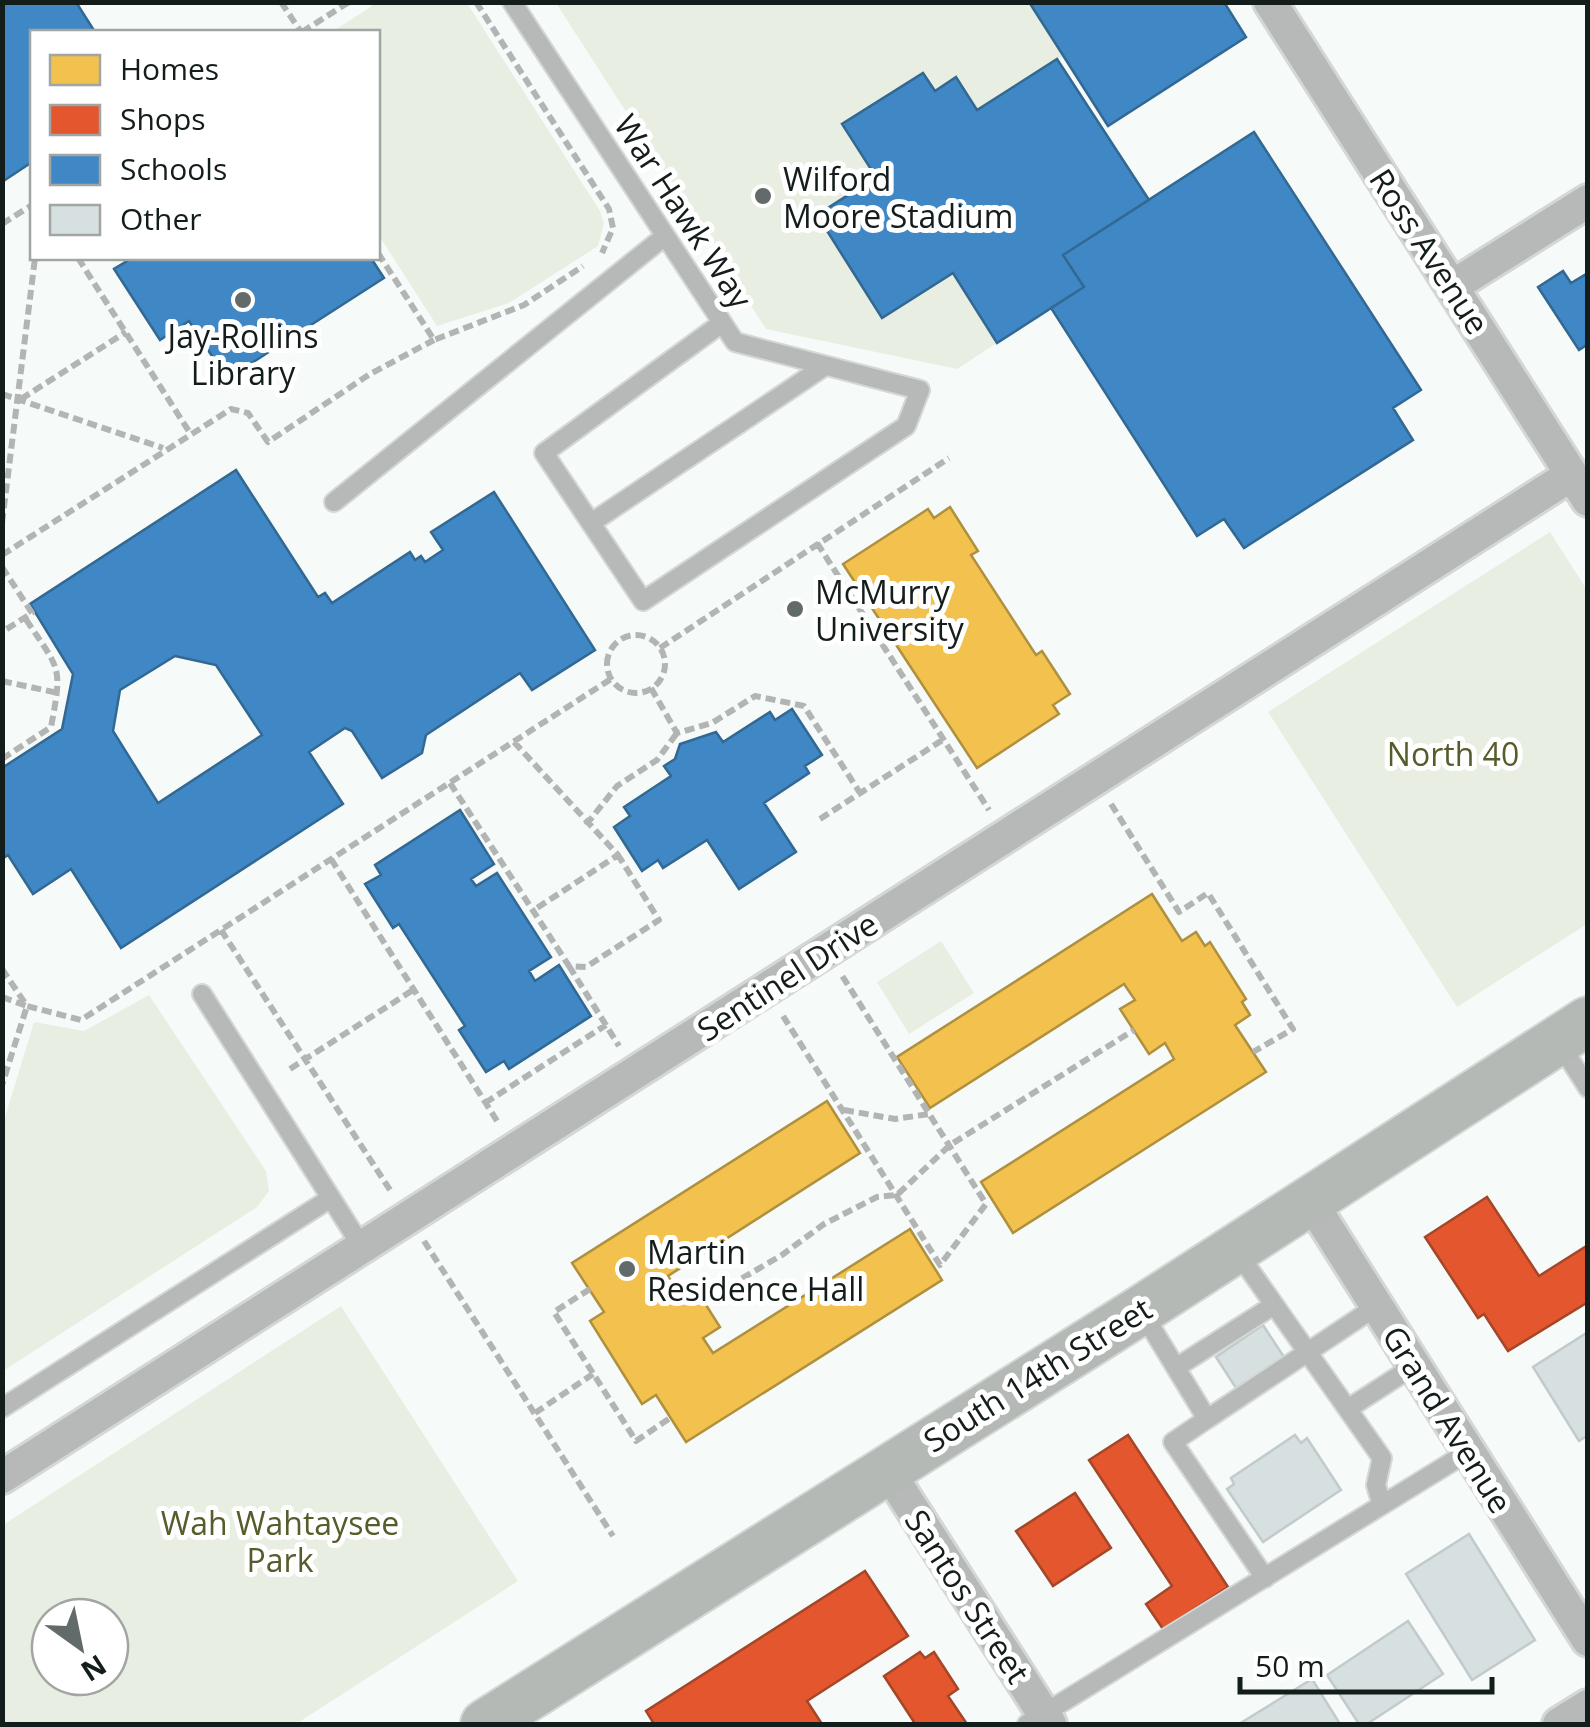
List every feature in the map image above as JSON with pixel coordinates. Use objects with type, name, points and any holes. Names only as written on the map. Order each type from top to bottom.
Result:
[{"type":"main road","name":"South 14th Street","points":[[485,1724],[1141,1310],[1572,1030]]},
{"type":"street","name":"Ross Avenue","points":[[1270,2],[1580,487]]},
{"type":"street","points":[[1453,286],[1588,202]]},
{"type":"street","name":"Sentinel Drive","points":[[2,1477],[1096,779],[1580,487]]},
{"type":"street","name":"Grand Avenue","points":[[1308,1199],[1588,1640]]},
{"type":"street","name":"Santos Street","points":[[886,1468],[1040,1721]]},
{"type":"street","points":[[1559,1724],[1588,1706]]},
{"type":"lane","name":"War Hawk Way","points":[[512,2],[735,342],[920,390],[906,426],[650,599],[639,599],[590,523]]},
{"type":"lane","points":[[334,502],[665,236]]},
{"type":"lane","points":[[722,323],[544,453],[590,523],[825,366]]},
{"type":"lane","points":[[202,994],[362,1247]]},
{"type":"lane","points":[[1572,1030],[1588,1088]]},
{"type":"lane","points":[[2,1408],[331,1198]]},
{"type":"lane","points":[[1234,1249],[1382,1458],[1376,1485],[1382,1506]]},
{"type":"lane","points":[[1177,1367],[1274,1304]]},
{"type":"lane","points":[[1265,1578],[1174,1442],[1376,1306]]},
{"type":"lane","points":[[1141,1310],[1207,1419]]},
{"type":"lane","points":[[1349,1408],[1414,1366]]},
{"type":"lane","points":[[1040,1721],[1468,1452]]},
{"type":"path","points":[[281,2],[301,30]]},
{"type":"path","points":[[305,30],[349,2]]},
{"type":"path","points":[[2,555],[164,448],[231,409],[248,413],[268,442],[370,374],[434,340],[524,304],[604,252],[614,228],[609,209],[476,2]]},
{"type":"path","points":[[2,224],[30,206]]},
{"type":"path","points":[[380,256],[434,340]]},
{"type":"path","points":[[2,523],[35,260]]},
{"type":"path","points":[[79,260],[190,433]]},
{"type":"path","points":[[20,400],[126,332]]},
{"type":"path","points":[[2,386],[6,395],[164,448]]},
{"type":"path","points":[[660,648],[949,458]]},
{"type":"path","points":[[818,542],[1006,836]]},
{"type":"path","points":[[2,567],[32,613],[2,632]]},
{"type":"path","points":[[2,759],[50,728],[58,693],[60,671],[26,618]]},
{"type":"path","points":[[639,636],[660,648],[664,670],[651,688],[636,693],[611,680],[609,653],[621,639],[639,636]]},
{"type":"path","points":[[2,680],[58,693]]},
{"type":"path","points":[[2,997],[81,1020],[611,680]]},
{"type":"path","points":[[651,688],[678,733]]},
{"type":"path","points":[[586,825],[617,786],[656,760],[678,733],[712,723],[755,696],[804,706],[860,793]]},
{"type":"path","points":[[820,819],[944,738]]},
{"type":"path","points":[[514,742],[586,825],[618,855],[659,920],[586,967],[569,966]]},
{"type":"path","points":[[1096,779],[1179,912],[1208,893],[1292,1028],[1253,1052]]},
{"type":"path","points":[[450,783],[606,1025],[485,1103]]},
{"type":"path","points":[[534,910],[618,855]]},
{"type":"path","points":[[331,859],[514,1150]]},
{"type":"path","points":[[222,930],[613,1536]]},
{"type":"path","points":[[766,989],[940,1265],[986,1204],[826,951]]},
{"type":"path","points":[[2,968],[26,1006],[2,1086]]},
{"type":"path","points":[[290,1069],[413,990]]},
{"type":"path","points":[[703,1301],[782,1255],[824,1224],[877,1198],[897,1195],[950,1145],[1134,1030]]},
{"type":"path","points":[[844,1110],[895,1119],[929,1114]]},
{"type":"path","points":[[590,1289],[554,1312],[636,1440],[670,1418]]},
{"type":"path","points":[[535,1413],[594,1374]]},
{"type":"green space","points":[[378,2],[467,3],[600,211],[604,223],[598,246],[509,303],[437,326],[380,237],[380,30],[335,30]]},
{"type":"green space","name":"Wilford Moore Stadium","points":[[556,3],[1029,3],[1063,56],[977,110],[956,77],[935,91],[922,73],[843,124],[876,177],[817,215],[882,317],[953,273],[997,343],[957,369],[766,329]]},
{"type":"green space","name":"North 40","points":[[1550,532],[1587,590],[1587,924],[1457,1007],[1268,712]]},
{"type":"green space","points":[[941,941],[974,993],[909,1034],[877,982]]},
{"type":"green space","points":[[149,995],[266,1171],[269,1191],[257,1207],[3,1371],[3,1124],[34,1022],[84,1031]]},
{"type":"green space","name":"Wah Wahtaysee Park","points":[[341,1306],[518,1581],[296,1724],[3,1724],[3,1525]]},
{"type":"building: Homes","points":[[950,507],[978,551],[971,555],[1036,655],[1042,651],[1070,694],[1053,705],[1059,714],[977,768],[843,564],[928,509],[934,518]]},
{"type":"building: Homes","points":[[1152,894],[1182,941],[1196,932],[1205,946],[1210,942],[1246,999],[1242,1002],[1250,1015],[1235,1025],[1266,1072],[1013,1233],[981,1182],[1174,1059],[1165,1043],[1149,1054],[1120,1009],[1135,1000],[1124,984],[930,1108],[897,1057]]},
{"type":"building: Homes","name":"Martin Residence Hall","points":[[827,1101],[860,1153],[668,1276],[677,1291],[691,1281],[720,1327],[703,1338],[713,1353],[910,1229],[942,1280],[686,1442],[656,1395],[642,1404],[590,1321],[604,1312],[572,1263]]},
{"type":"building: Shops","points":[[1487,1197],[1539,1276],[1588,1245],[1588,1302],[1508,1351],[1484,1314],[1478,1318],[1425,1237]]},
{"type":"building: Shops","points":[[1128,1435],[1228,1587],[1163,1629],[1146,1604],[1172,1586],[1089,1460]]},
{"type":"building: Shops","points":[[1075,1493],[1111,1548],[1053,1586],[1016,1531]]},
{"type":"building: Shops","points":[[865,1571],[908,1636],[807,1701],[822,1724],[654,1724],[646,1711]]},
{"type":"building: Shops","points":[[920,1652],[925,1658],[934,1652],[958,1689],[948,1696],[967,1724],[910,1724],[914,1722],[884,1676]]},
{"type":"building: Schools","points":[[2,2],[76,2],[94,30],[30,30],[30,163],[2,182]]},
{"type":"building: Schools","points":[[1029,2],[1224,2],[1246,37],[1108,126]]},
{"type":"building: Schools","points":[[1057,59],[1149,200],[1063,255],[1084,287],[997,343],[953,273],[882,318],[817,215],[876,177],[842,124],[923,73],[935,91],[956,77],[977,110]]},
{"type":"building: Schools","points":[[1254,132],[1421,390],[1393,408],[1413,440],[1244,548],[1224,519],[1197,536],[1051,308],[1084,287],[1063,255]]},
{"type":"building: Schools","name":"Jay-Rollins Library","points":[[129,260],[372,260],[384,278],[227,379],[189,321],[160,340],[114,269]]},
{"type":"building: Schools","points":[[1563,271],[1571,283],[1588,273],[1588,344],[1579,350],[1538,287]]},
{"type":"building: Schools","points":[[236,470],[318,597],[325,593],[332,603],[410,552],[415,560],[421,556],[425,562],[443,550],[431,532],[494,492],[595,650],[532,690],[520,673],[426,735],[422,753],[382,778],[352,731],[345,728],[309,752],[343,804],[121,948],[71,869],[33,894],[8,855],[2,859],[2,768],[62,729],[73,674],[30,604]],"holes":[[[175,656],[216,665],[262,735],[158,803],[113,731],[120,690]]]},
{"type":"building: Schools","points":[[792,709],[822,755],[805,766],[809,773],[764,803],[796,852],[739,889],[707,840],[663,868],[658,860],[642,871],[614,827],[630,816],[624,807],[671,776],[664,766],[675,759],[680,744],[716,732],[723,742],[770,712],[775,720]]},
{"type":"building: Schools","points":[[460,810],[494,864],[471,879],[476,886],[497,873],[551,957],[529,971],[535,981],[559,965],[591,1016],[509,1069],[504,1061],[486,1072],[459,1030],[465,1026],[399,924],[393,928],[365,884],[381,875],[375,865]]},
{"type":"building: Other","points":[[1263,1325],[1284,1357],[1236,1388],[1216,1357]]},
{"type":"building: Other","points":[[1588,1332],[1588,1435],[1579,1441],[1533,1367]]},
{"type":"building: Other","points":[[1295,1435],[1301,1443],[1307,1438],[1341,1490],[1263,1542],[1227,1489],[1234,1484],[1231,1478]]},
{"type":"building: Other","points":[[1469,1534],[1535,1640],[1472,1680],[1406,1574]]},
{"type":"building: Other","points":[[1408,1621],[1443,1674],[1367,1724],[1359,1724],[1327,1675]]},
{"type":"building: Other","points":[[1312,1679],[1340,1724],[1239,1724]]},
{"type":"place","name":"Wilford Moore Stadium","points":[[763,196]]},
{"type":"place","name":"Jay-Rollins Library","points":[[243,300]]},
{"type":"place","name":"McMurry University","points":[[795,609]]},
{"type":"place","name":"Martin Residence Hall","points":[[627,1269]]}]
